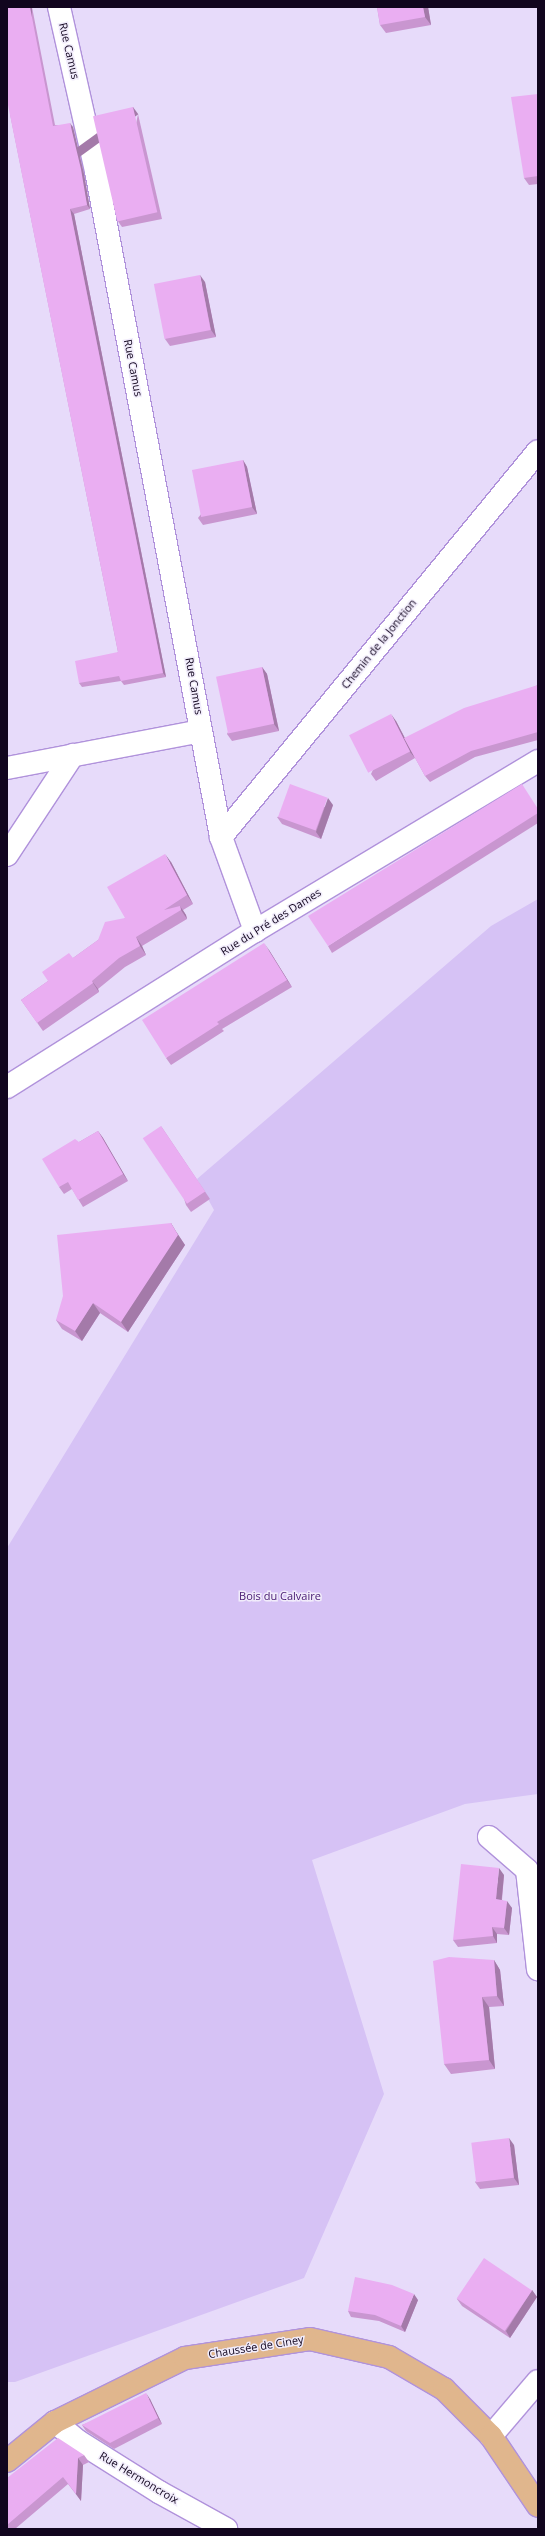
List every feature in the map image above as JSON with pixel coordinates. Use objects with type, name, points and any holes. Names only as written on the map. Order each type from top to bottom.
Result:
[{"type":"main road","name":"Chaussée de Ciney","points":[[7,2461],[55,2422],[184,2358],[310,2339],[389,2357],[444,2389],[491,2436],[538,2506]]},
{"type":"street","name":"Rue Camus","points":[[59,7],[96,171],[221,837],[255,931]]},
{"type":"street","name":"Chemin de la Jonction","points":[[221,837],[538,451]]},
{"type":"street","name":"Rue Camus","points":[[7,768],[202,730]]},
{"type":"street","points":[[7,855],[73,755]]},
{"type":"street","name":"Rue du Pré des Dames","points":[[7,1087],[255,931],[538,761]]},
{"type":"street","points":[[489,1837],[527,1870],[538,1969]]},
{"type":"street","points":[[491,2436],[538,2381]]},
{"type":"street","name":"Rue Hermoncroix","points":[[55,2422],[78,2442],[159,2492],[226,2529]]},
{"type":"green space","name":"Bois du Calvaire","points":[[538,899],[538,1794],[465,1804],[312,1860],[384,2094],[304,2278],[15,2382],[7,2382],[7,1548],[214,1210],[197,1179],[491,926]]},
{"type":"building","points":[[7,7],[30,7],[53,126],[70,123],[81,169],[87,205],[70,209],[163,673],[121,681],[119,676],[79,683],[75,661],[118,652],[7,100]]},
{"type":"building","points":[[377,7],[423,7],[425,17],[380,25]]},
{"type":"building","points":[[538,94],[538,176],[524,178],[511,97]]},
{"type":"building","points":[[133,107],[157,212],[117,221],[93,116]]},
{"type":"building","points":[[200,275],[211,330],[165,339],[154,284]]},
{"type":"building","points":[[243,460],[252,507],[201,517],[192,470]]},
{"type":"building","points":[[262,667],[274,724],[228,734],[216,677]]},
{"type":"building","points":[[538,685],[538,732],[471,751],[425,776],[404,738],[464,708]]},
{"type":"building","points":[[391,714],[410,751],[368,773],[349,735]]},
{"type":"building","points":[[290,784],[328,798],[316,831],[278,817]]},
{"type":"building","points":[[522,784],[538,809],[538,813],[328,946],[308,916]]},
{"type":"building","points":[[165,854],[187,895],[164,910],[180,906],[181,910],[136,937],[140,946],[119,958],[92,981],[93,983],[37,1023],[21,1000],[48,981],[42,972],[69,953],[73,958],[98,940],[105,922],[125,918],[107,887]]},
{"type":"building","points":[[264,943],[287,980],[217,1022],[219,1024],[166,1058],[142,1020]]},
{"type":"building","points":[[161,1126],[205,1191],[187,1204],[143,1138]]},
{"type":"building","points":[[98,1131],[123,1174],[78,1200],[68,1182],[59,1187],[42,1159],[75,1139],[79,1142]]},
{"type":"building","points":[[171,1223],[178,1235],[121,1322],[93,1303],[75,1331],[56,1320],[63,1296],[57,1235]]},
{"type":"building","points":[[461,1864],[499,1868],[496,1899],[507,1901],[504,1928],[492,1927],[493,1936],[453,1940]]},
{"type":"building","points":[[449,1957],[494,1960],[497,1996],[482,1997],[489,2060],[444,2064],[433,1961]]},
{"type":"building","points":[[509,2138],[514,2178],[476,2182],[471,2143]]},
{"type":"building","points":[[484,2258],[532,2290],[505,2331],[457,2299]]},
{"type":"building","points":[[355,2277],[392,2285],[414,2294],[401,2326],[375,2315],[348,2311]]},
{"type":"building","points":[[146,2393],[158,2418],[110,2443],[82,2425]]},
{"type":"building","points":[[58,2438],[84,2455],[78,2458],[76,2494],[63,2477],[7,2525],[7,2478]]}]
